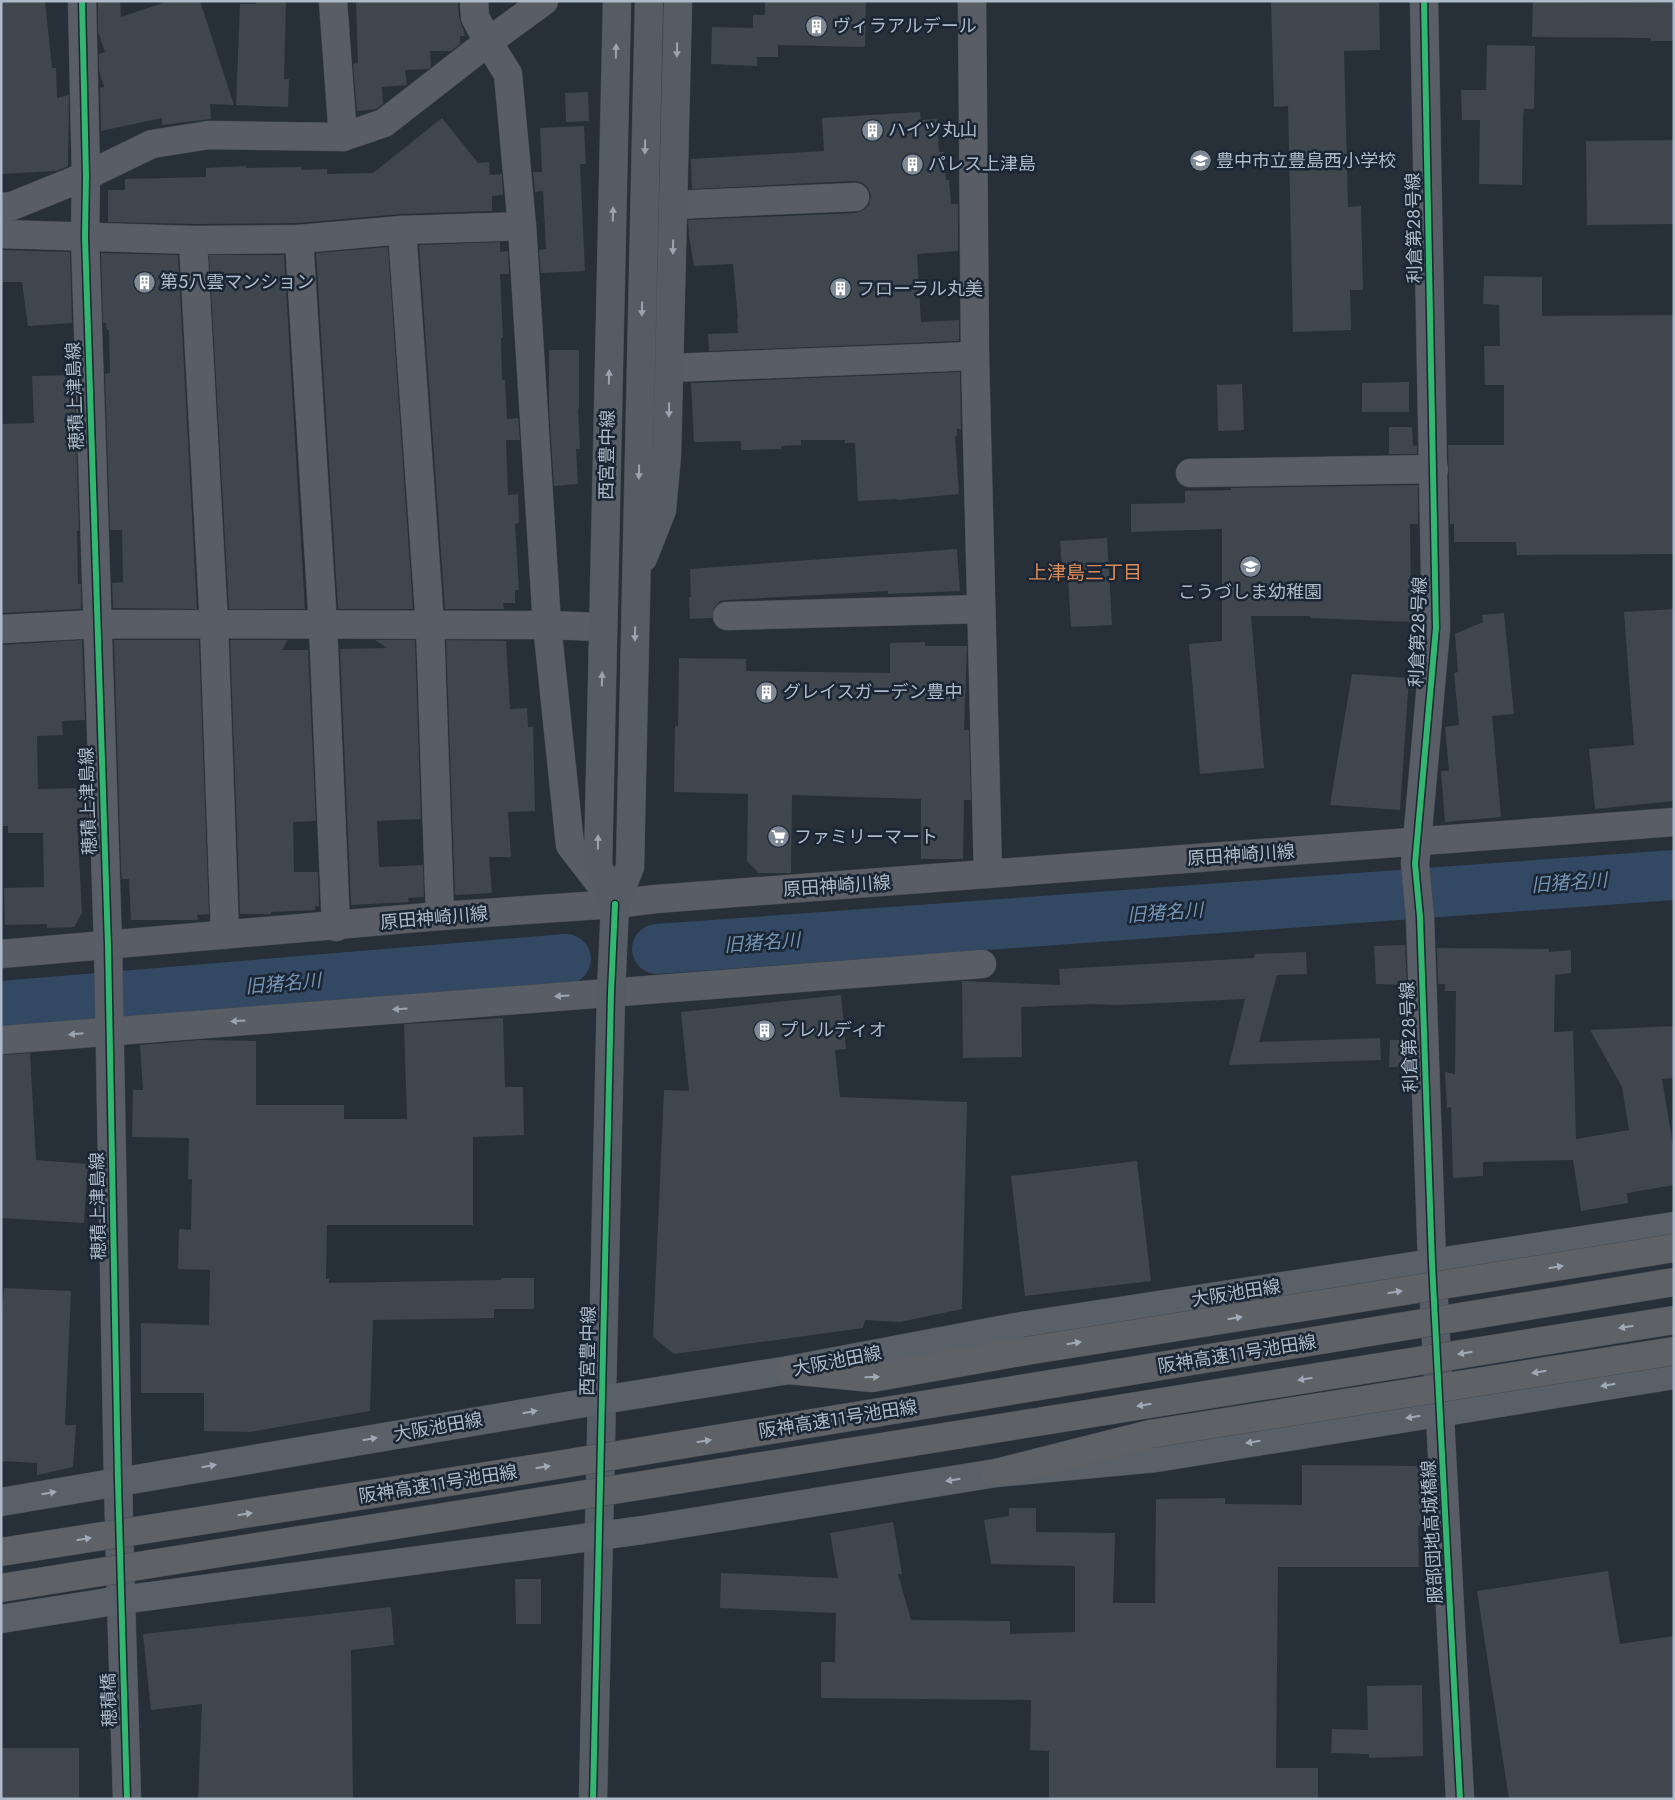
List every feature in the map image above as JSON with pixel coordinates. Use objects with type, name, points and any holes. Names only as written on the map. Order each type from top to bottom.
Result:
[{"type":"highway","points":[[788,1370],[872,1378],[1026,1351],[1674,1248]]},
{"type":"highway","name":"阪神高速11号池田線","points":[[1,1552],[551,1466],[1674,1282]]},
{"type":"highway","name":"阪神高速11号池田線","points":[[1,1588],[1674,1320]]},
{"type":"highway","points":[[996,1473],[1150,1434],[1674,1351]]},
{"type":"main road","name":"西宮豊中線","points":[[615,904],[598,866],[602,627],[618,1]]},
{"type":"main road","name":"西宮豊中線","points":[[593,1799],[611,993],[615,904],[630,866],[649,1]]},
{"type":"main road","points":[[636,573],[662,510],[667,455],[678,1]]},
{"type":"main road","name":"大阪池田線","points":[[1,1502],[788,1370],[1016,1327],[1674,1226]]},
{"type":"main road","points":[[1,1619],[121,1600],[653,1528],[996,1473],[1156,1458],[1674,1375]]},
{"type":"street","name":"穂積上津島線","points":[[82,1],[86,176],[85,237],[110,1025],[121,1600]]},
{"type":"street","points":[[334,1],[343,137]]},
{"type":"street","points":[[474,1],[475,17],[508,74],[522,226],[547,625],[570,845],[615,904]]},
{"type":"street","points":[[1,207],[12,206],[86,176],[152,144],[209,135],[343,137],[384,123],[544,1]]},
{"type":"street","points":[[972,1],[975,356],[988,874]]},
{"type":"street","name":"利倉第２８号線","points":[[1424,1],[1436,628],[1416,853],[1420,917],[1432,1263]]},
{"type":"street","points":[[674,205],[855,197]]},
{"type":"street","points":[[1,234],[193,240],[299,239],[402,230],[522,226]]},
{"type":"street","points":[[402,230],[430,625],[440,916]]},
{"type":"street","points":[[299,239],[323,624],[336,927]]},
{"type":"street","points":[[193,240],[214,624],[225,935]]},
{"type":"street","points":[[670,368],[975,356]]},
{"type":"street","points":[[1190,473],[1434,469]]},
{"type":"street","points":[[727,616],[981,609]]},
{"type":"street","points":[[1,628],[98,624],[547,625],[602,627]]},
{"type":"street","name":"原田神崎川線","points":[[1,954],[108,958],[225,935],[336,927],[440,916],[988,874],[1416,853],[1674,822]]},
{"type":"street","points":[[1,1040],[110,1025],[611,993],[982,964]]},
{"type":"street","name":"服部団地高城橋線","points":[[1432,1263],[1460,1799]]},
{"type":"street","name":"穂積橋","points":[[121,1600],[127,1799]]},
{"type":"building","points":[[1,1],[45,1],[52,68],[56,68],[57,98],[69,95],[68,166],[56,171],[1,174]]},
{"type":"building","points":[[98,1],[120,1],[121,17],[169,1],[200,1],[234,105],[210,104],[211,119],[162,125],[162,118],[101,131],[100,88],[104,87],[99,70],[99,54],[105,52],[98,32]]},
{"type":"building","points":[[256,1],[286,1],[284,79],[289,79],[288,107],[236,105],[240,4],[256,4]]},
{"type":"building","points":[[356,1],[458,1],[459,18],[465,36],[460,36],[460,44],[451,51],[430,51],[431,67],[428,69],[405,70],[407,85],[382,87],[383,104],[376,109],[357,111],[353,64],[358,63]]},
{"type":"building","points":[[765,1],[866,1],[865,47],[778,45],[778,57],[757,57],[757,66],[711,64],[712,27],[753,28],[753,15],[765,15]]},
{"type":"building","points":[[1271,1],[1379,1],[1380,50],[1344,51],[1348,207],[1361,206],[1363,290],[1350,290],[1351,330],[1293,332],[1288,106],[1274,107]]},
{"type":"building","points":[[1533,2],[1674,3],[1674,41],[1651,41],[1651,38],[1532,37]]},
{"type":"building","points":[[1487,45],[1535,46],[1534,109],[1524,109],[1523,116],[1522,185],[1479,184],[1480,120],[1462,120],[1461,90],[1486,90]]},
{"type":"building","points":[[588,92],[589,121],[566,122],[565,93]]},
{"type":"building","points":[[920,112],[921,120],[937,119],[939,152],[944,152],[946,180],[949,180],[951,204],[958,204],[958,251],[917,254],[921,322],[959,320],[959,341],[709,351],[708,334],[738,333],[733,264],[694,266],[688,220],[856,213],[869,205],[871,196],[868,188],[863,183],[854,181],[692,189],[691,159],[824,151],[822,118]]},
{"type":"building","points":[[442,118],[478,163],[489,162],[490,175],[502,174],[503,195],[492,196],[492,211],[401,214],[298,223],[193,224],[108,222],[108,190],[125,190],[125,179],[206,177],[206,168],[246,166],[246,168],[301,167],[301,170],[327,169],[327,174],[373,173]]},
{"type":"building","points":[[584,126],[586,164],[580,164],[585,271],[541,273],[539,250],[546,249],[543,191],[535,192],[533,172],[542,172],[540,128]]},
{"type":"building","points":[[1674,140],[1674,224],[1587,225],[1586,141]]},
{"type":"building","points":[[500,242],[500,252],[508,251],[509,274],[500,274],[503,338],[501,338],[502,380],[505,380],[507,419],[518,418],[520,440],[506,440],[508,495],[518,494],[519,523],[515,524],[519,590],[515,590],[515,603],[503,603],[504,609],[445,609],[419,245]]},
{"type":"building","points":[[388,247],[413,609],[338,609],[316,253]]},
{"type":"building","points":[[1,250],[70,252],[72,323],[28,326],[22,282],[1,282]]},
{"type":"building","points":[[101,253],[178,255],[197,609],[113,608],[112,583],[123,582],[122,530],[110,530],[105,374],[110,373],[109,330],[107,330],[106,323],[103,323]]},
{"type":"building","points":[[209,255],[284,255],[305,609],[229,609]]},
{"type":"building","points":[[1484,276],[1542,277],[1542,316],[1674,315],[1674,554],[1517,555],[1516,542],[1454,542],[1454,524],[1450,524],[1448,445],[1504,445],[1504,385],[1485,385],[1484,346],[1500,346],[1499,305],[1483,304]]},
{"type":"building","points":[[549,350],[579,350],[578,409],[580,449],[576,449],[578,484],[554,486],[549,409]]},
{"type":"building","points":[[960,372],[961,429],[957,429],[957,436],[955,436],[959,494],[897,500],[858,501],[855,443],[845,443],[845,440],[801,440],[801,445],[781,446],[781,449],[741,450],[741,441],[694,442],[691,383]]},
{"type":"building","points":[[74,375],[79,531],[77,531],[78,584],[81,584],[81,609],[1,613],[1,424],[34,423],[32,376]]},
{"type":"building","points":[[1409,382],[1409,412],[1362,412],[1362,383]]},
{"type":"building","points":[[1242,384],[1244,430],[1218,431],[1217,385]]},
{"type":"building","points":[[1389,427],[1412,427],[1413,446],[1417,445],[1417,454],[1389,454]]},
{"type":"building","points":[[1418,485],[1418,524],[1410,524],[1411,599],[1414,599],[1413,622],[1310,618],[1310,616],[1251,616],[1264,768],[1200,774],[1189,644],[1222,641],[1222,529],[1131,532],[1131,504],[1185,503],[1185,491],[1231,490],[1231,488]]},
{"type":"building","points":[[1107,538],[1112,625],[1071,627],[1068,579],[1063,579],[1060,541]]},
{"type":"building","points":[[957,549],[960,591],[888,594],[888,591],[727,600],[720,601],[714,608],[712,618],[690,619],[690,569]]},
{"type":"building","points":[[1674,609],[1674,801],[1595,809],[1589,749],[1634,745],[1624,612]]},
{"type":"building","points":[[1504,613],[1514,714],[1492,716],[1501,817],[1445,822],[1441,771],[1449,771],[1445,727],[1459,725],[1454,673],[1458,672],[1455,634],[1483,622],[1482,615]]},
{"type":"building","points":[[82,640],[85,720],[62,721],[63,735],[37,736],[38,789],[87,788],[88,818],[77,819],[82,913],[74,927],[47,928],[47,924],[5,925],[4,888],[44,887],[43,833],[8,833],[8,826],[1,826],[1,645]]},
{"type":"building","points":[[114,640],[199,640],[209,914],[197,915],[198,920],[131,920],[129,879],[122,879],[121,869]]},
{"type":"building","points":[[230,640],[288,640],[282,650],[308,650],[316,821],[293,822],[294,872],[318,872],[319,906],[315,906],[315,910],[271,912],[271,914],[240,914]]},
{"type":"building","points":[[375,640],[415,640],[421,819],[377,821],[379,866],[423,865],[424,897],[408,898],[409,902],[351,905],[340,649],[387,648]]},
{"type":"building","points":[[446,640],[506,641],[510,709],[527,708],[528,727],[533,727],[535,811],[508,812],[511,857],[489,857],[492,893],[455,895]]},
{"type":"building","points":[[925,642],[925,646],[967,646],[964,730],[969,730],[971,800],[964,800],[963,859],[921,859],[921,799],[792,795],[791,873],[759,873],[747,861],[748,794],[674,792],[675,726],[678,726],[679,658],[746,659],[746,671],[890,673],[890,643]]},
{"type":"building","points":[[1352,674],[1409,678],[1400,810],[1330,805]]},
{"type":"building","points":[[1405,945],[1407,985],[1376,984],[1374,946]]},
{"type":"building","points":[[1437,948],[1549,949],[1549,952],[1571,950],[1571,973],[1555,975],[1554,1032],[1573,1031],[1576,1139],[1629,1130],[1622,1087],[1590,1030],[1674,1026],[1674,1078],[1662,1079],[1674,1151],[1674,1185],[1627,1193],[1628,1203],[1581,1211],[1573,1160],[1483,1162],[1483,1176],[1453,1178],[1451,1107],[1447,1108],[1445,1072],[1455,1074],[1456,991],[1445,991],[1445,984],[1438,984]]},
{"type":"building","points":[[1306,952],[1307,974],[1277,975],[1259,1042],[1380,1038],[1381,1060],[1229,1065],[1245,999],[1021,1007],[1022,1057],[963,1058],[962,981],[1060,985],[1059,969],[1254,958],[1255,954]]},
{"type":"building","points":[[841,995],[846,1049],[835,1050],[840,1097],[967,1102],[962,1309],[900,1322],[865,1320],[863,1328],[674,1354],[653,1337],[664,1090],[689,1091],[681,1012]]},
{"type":"building","points":[[503,1018],[505,1087],[523,1087],[524,1135],[473,1137],[473,1225],[327,1225],[326,1279],[329,1279],[329,1283],[534,1278],[534,1309],[494,1309],[494,1318],[373,1320],[370,1411],[250,1432],[204,1431],[204,1393],[141,1393],[141,1323],[209,1325],[210,1270],[178,1269],[179,1229],[191,1230],[192,1179],[188,1179],[189,1138],[132,1137],[133,1090],[143,1090],[140,1045],[199,1040],[256,1041],[256,1105],[344,1105],[344,1119],[407,1119],[404,1024]]},
{"type":"building","points":[[1390,1040],[1409,1040],[1410,1067],[1389,1067]]},
{"type":"building","points":[[30,1053],[36,1160],[88,1164],[84,1223],[1,1218],[1,1055]]},
{"type":"building","points":[[1137,1161],[1151,1281],[1025,1296],[1011,1176]]},
{"type":"building","points":[[4,1288],[71,1291],[65,1425],[76,1425],[73,1467],[37,1475],[37,1463],[1,1461],[1,1328]]},
{"type":"building","points":[[1302,1465],[1423,1466],[1422,1526],[1418,1526],[1419,1567],[1278,1567],[1276,1768],[1318,1768],[1318,1799],[1049,1799],[1049,1751],[1030,1750],[1031,1700],[821,1698],[821,1662],[835,1662],[836,1613],[720,1608],[721,1573],[838,1578],[830,1533],[893,1522],[902,1574],[898,1574],[911,1620],[1010,1621],[1010,1634],[1075,1632],[1075,1566],[991,1564],[984,1520],[1009,1516],[1009,1508],[1036,1508],[1036,1532],[1115,1533],[1113,1603],[1155,1603],[1156,1499],[1225,1498],[1225,1504],[1302,1505]]},
{"type":"building","points":[[1608,1571],[1620,1644],[1674,1636],[1674,1799],[1509,1799],[1477,1591]]},
{"type":"building","points":[[515,1579],[541,1579],[541,1624],[516,1624]]},
{"type":"building","points":[[391,1607],[394,1645],[351,1650],[353,1799],[198,1799],[202,1704],[151,1710],[143,1634]]},
{"type":"building","points":[[1422,1685],[1423,1756],[1369,1758],[1369,1754],[1331,1753],[1332,1729],[1368,1730],[1367,1686]]},
{"type":"building","points":[[1,1748],[79,1748],[79,1799],[1,1799]]},
{"type":"waterway","name":"旧猪名川","points":[[657,949],[1674,875]]},
{"type":"waterway","name":"旧猪名川","points":[[1,1006],[566,959]]},
{"type":"cycle path","points":[[82,1],[86,176],[85,237],[108,945],[118,1481],[127,1799]]},
{"type":"cycle path","points":[[1424,1],[1436,628],[1415,864],[1420,917],[1432,1263],[1460,1799]]},
{"type":"cycle path","points":[[593,1799],[611,993],[615,904]]},
{"type":"place","name":"ヴィラアルデール","points":[[817,26]]},
{"type":"place","name":"ハイツ丸山","points":[[872,130]]},
{"type":"place","name":"豊中市立豊島西小学校","points":[[1200,161]]},
{"type":"place","name":"パレス上津島","points":[[912,164]]},
{"type":"place","name":"第5八雲マンション","points":[[144,282]]},
{"type":"place","name":"フローラル丸美","points":[[841,289]]},
{"type":"place","name":"こうづしま幼稚園","points":[[1250,567]]},
{"type":"place","name":"グレイスガーデン豊中","points":[[767,692]]},
{"type":"place","name":"ファミリーマート","points":[[778,837]]},
{"type":"place","name":"プレルディオ","points":[[764,1030]]},
{"type":"district","name":"上津島三丁目","points":[[1085,572]]}]
